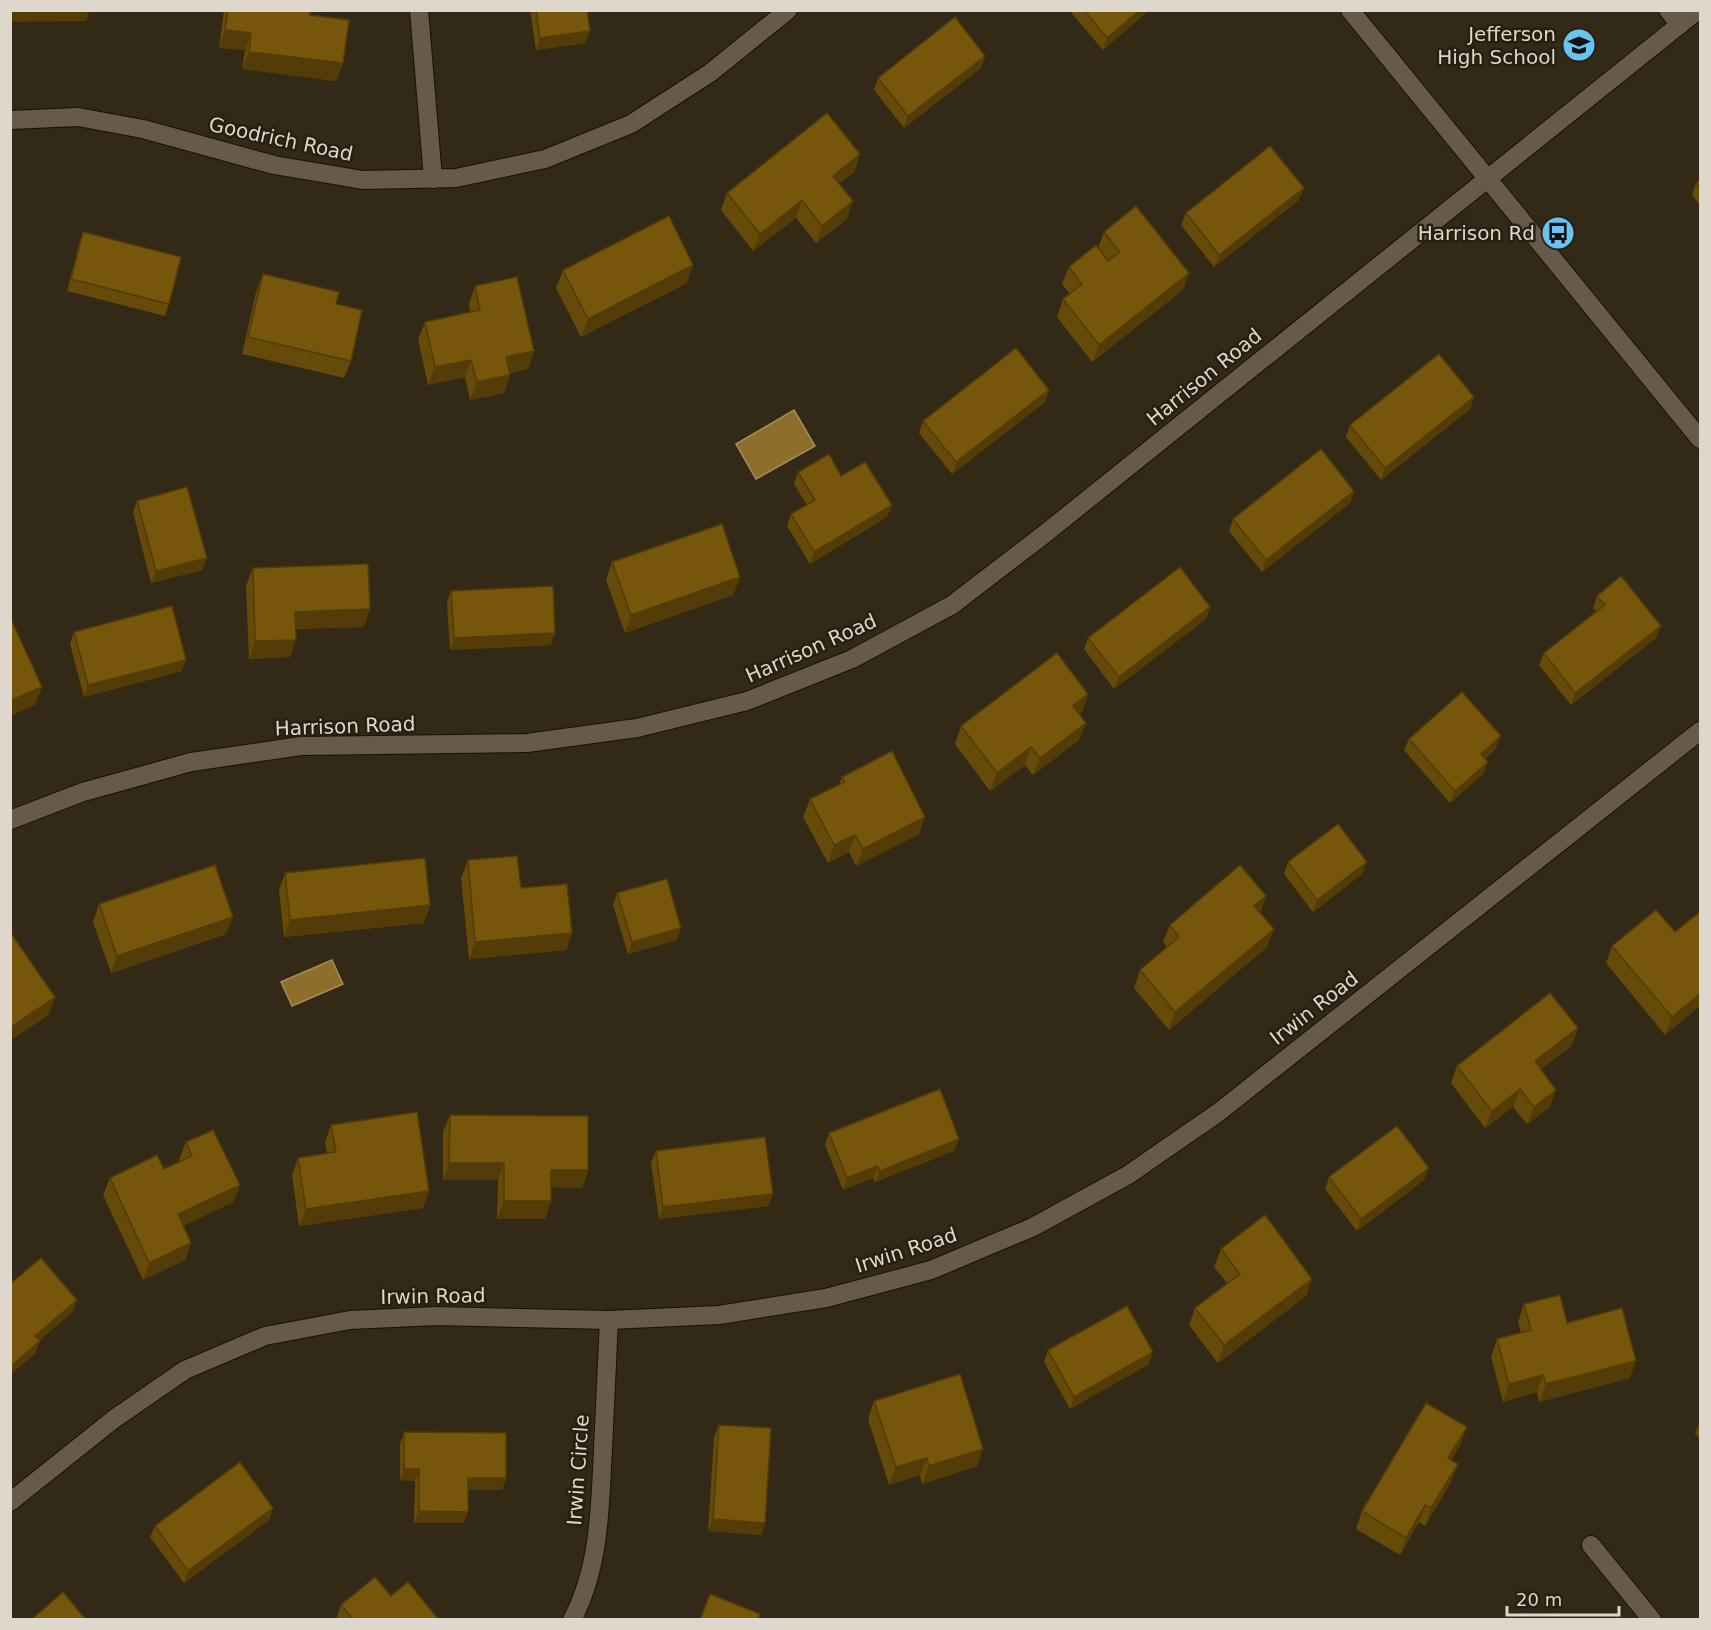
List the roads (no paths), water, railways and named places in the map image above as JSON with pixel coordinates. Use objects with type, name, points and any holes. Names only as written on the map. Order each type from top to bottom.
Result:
[{"type":"street","points":[[419,10],[433,179]]},
{"type":"street","name":"Goodrich Road","points":[[10,120],[78,117],[143,129],[274,165],[363,180],[456,178],[545,159],[631,124],[710,73],[788,10]]},
{"type":"street","points":[[1350,10],[1701,439]]},
{"type":"street","name":"Harrison Road","points":[[10,820],[83,792],[191,762],[301,746],[527,743],[637,728],[747,701],[852,659],[952,604],[1042,536],[1488,179],[1674,18],[1698,10]]},
{"type":"street","name":"Irwin Road","points":[[10,1502],[114,1419],[185,1370],[265,1336],[350,1320],[404,1317],[609,1320],[719,1315],[826,1298],[931,1270],[1042,1222],[1128,1175],[1219,1112],[1701,731]]},
{"type":"street","name":"Irwin Circle","points":[[572,1620],[594,1560],[600,1507],[609,1320]]},
{"type":"street","points":[[1592,1545],[1652,1620]]},
{"type":"place","name":"Jefferson High School","points":[[1579,45]]},
{"type":"place","name":"Harrison Rd","points":[[1558,233]]}]
